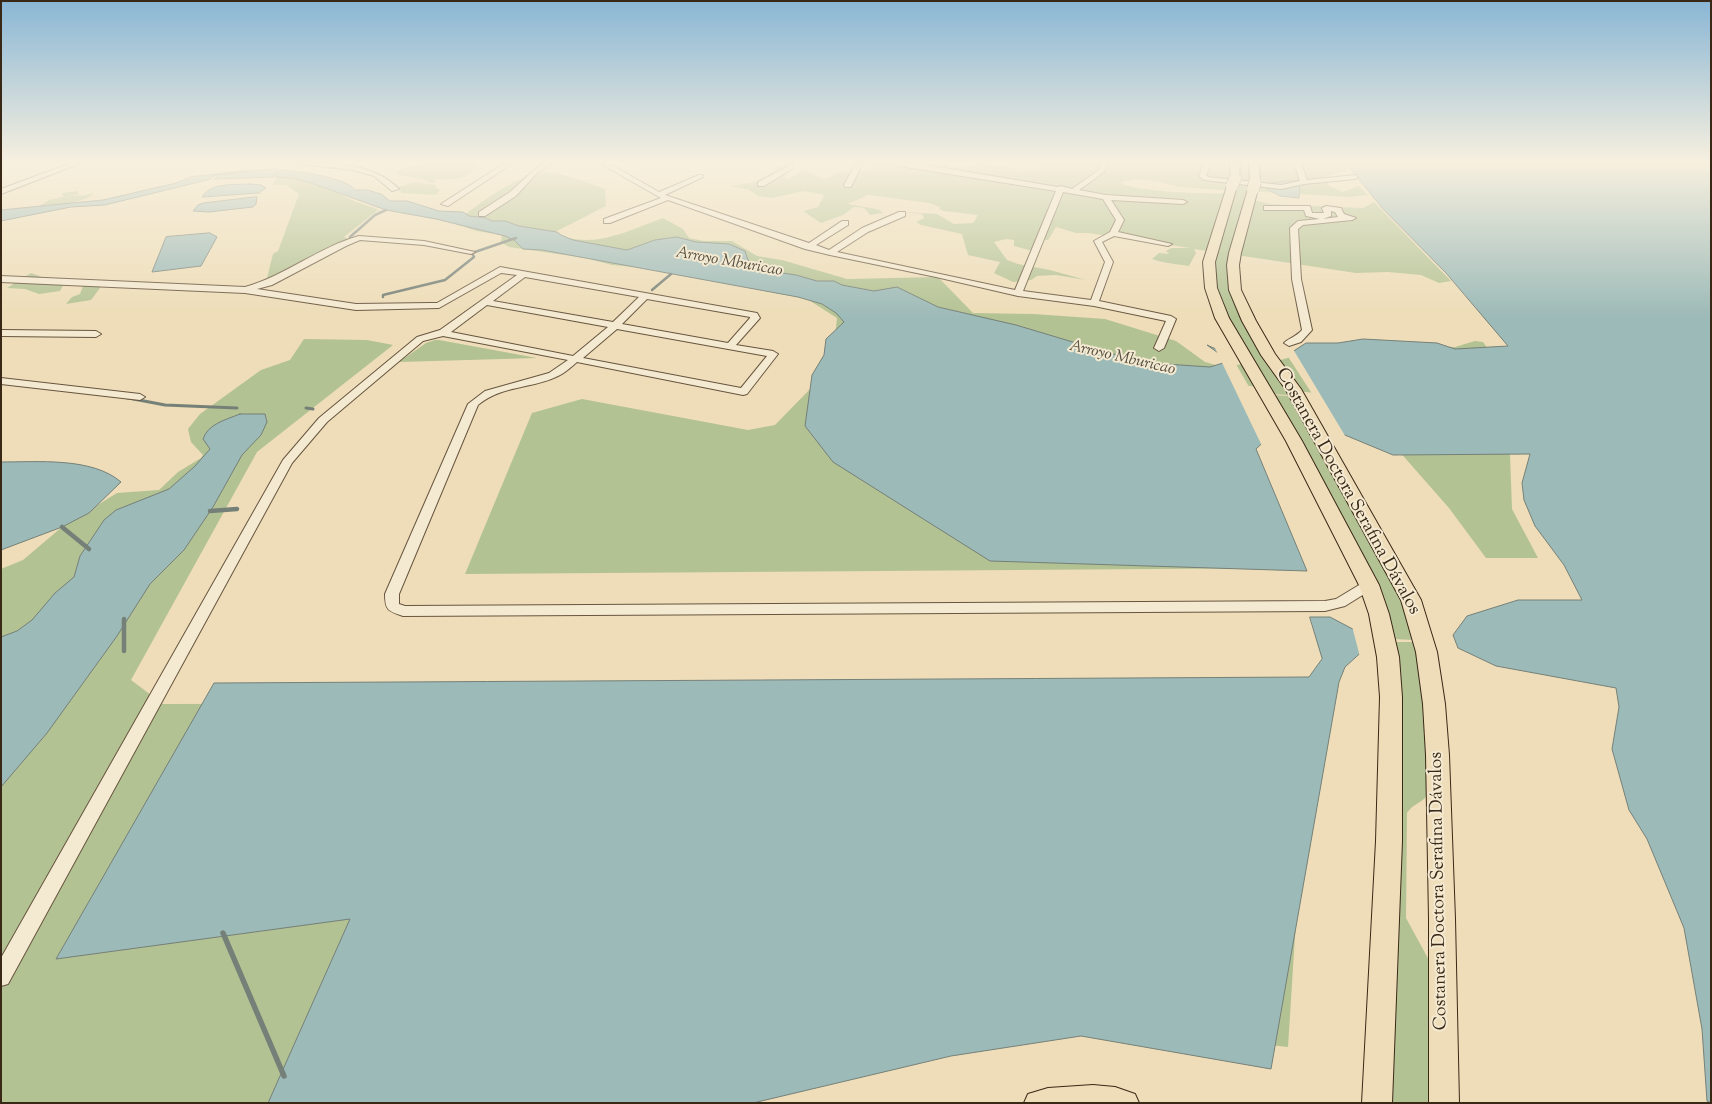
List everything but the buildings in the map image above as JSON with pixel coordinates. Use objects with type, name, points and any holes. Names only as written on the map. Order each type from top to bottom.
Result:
[{"type":"highway","name":"Costanera Doctora Serafina Dávalos","points":[[1224,215],[1209,262],[1211,288],[1222,318],[1294,441],[1368,585],[1379,614],[1388,658],[1391,697],[1389,832],[1377,1103]]},
{"type":"highway","name":"Costanera Doctora Serafina Dávalos","points":[[1246,215],[1235,250],[1233,265],[1235,290],[1249,321],[1268,355],[1293,390],[1411,600],[1431,665],[1436,713],[1440,838],[1444,1103]]},
{"type":"main road","points":[[1037,1103],[1062,1098],[1114,1100],[1126,1103]]},
{"type":"street","points":[[607,221],[624,215]]},
{"type":"street","points":[[716,215],[830,253],[936,274],[1018,293],[1094,303],[1171,319],[1159,348]]},
{"type":"street","points":[[830,253],[865,230],[901,215]]},
{"type":"street","points":[[1018,293],[1052,215]]},
{"type":"street","points":[[1114,233],[1120,220],[1117,215]]},
{"type":"street","points":[[1311,215],[1327,215]]},
{"type":"street","points":[[1289,343],[1298,340],[1307,330],[1295,281],[1292,253],[1294,228],[1300,223],[1352,218],[1340,215]]},
{"type":"street","points":[[808,247],[846,223]]},
{"type":"street","points":[[1094,303],[1109,262],[1098,241],[1114,233],[1168,244]]},
{"type":"street","points":[[241,290],[269,283],[343,244],[359,238],[424,243],[470,252]]},
{"type":"street","points":[[1,279],[241,290],[356,307],[430,306],[439,305],[500,270],[754,315],[755,318],[730,346]]},
{"type":"street","points":[[443,333],[524,274]]},
{"type":"street","points":[[646,295],[616,325],[576,359],[553,375],[489,393],[478,398],[473,404],[392,594],[392,606],[403,610],[1325,606],[1340,602],[1368,585]]},
{"type":"street","points":[[1,977],[287,462],[323,420],[385,367],[420,339],[443,333],[743,392],[773,354],[485,302]]},
{"type":"street","points":[[1,333],[96,334]]},
{"type":"street","points":[[1,381],[140,397]]},
{"type":"green space","points":[[291,215],[372,215],[344,237],[352,240],[266,282],[273,254],[278,251]]},
{"type":"green space","points":[[465,215],[589,215],[553,233],[582,240],[609,237],[663,218],[683,229],[689,238],[704,241],[732,241],[757,256],[782,260],[847,279],[938,277],[973,313],[1034,314],[1105,319],[1176,341],[1205,362],[1226,368],[1245,363],[1217,292],[1214,278],[1216,252],[1194,249],[1196,253],[1189,266],[1160,262],[1152,259],[1159,253],[1169,254],[1166,251],[1171,248],[1190,248],[1089,233],[1076,233],[1056,227],[1048,240],[1035,238],[1039,243],[1040,253],[1014,246],[1014,240],[1006,239],[994,242],[1007,260],[1086,280],[1056,275],[1037,276],[1031,280],[1013,282],[994,273],[1000,262],[968,255],[962,234],[921,225],[916,222],[924,218],[922,215],[938,215],[954,224],[973,223],[978,215],[974,215],[1386,215],[1451,281],[1439,283],[1421,275],[1388,272],[1356,273],[1230,254],[1228,264],[1274,362],[1294,356],[1392,346],[1455,347],[1475,341],[1483,342],[1507,375],[1512,509],[1538,558],[1486,558],[1449,508],[1398,450],[1315,393],[1286,390],[1288,395],[1270,394],[1266,388],[1235,384],[830,383],[837,318],[807,299],[646,268],[612,265],[585,258],[509,247],[501,242],[502,235],[476,231],[453,223]]},
{"type":"green space","points":[[808,215],[844,215],[843,215],[821,223]]},
{"type":"green space","points":[[31,273],[42,277],[44,284],[66,280],[60,291],[39,294],[25,289],[7,288]]},
{"type":"green space","points":[[94,280],[103,284],[91,300],[66,304],[72,297],[80,294],[83,286]]},
{"type":"green space","points":[[304,339],[367,340],[393,345],[257,452],[131,680],[163,704],[1246,702],[1310,699],[1288,1047],[1078,1024],[515,1103],[1,1103],[1,569],[23,560],[62,527],[117,493],[159,490],[178,472],[203,455],[191,442],[188,429],[200,414],[261,370],[290,360]]},
{"type":"green space","points":[[435,340],[537,358],[399,362],[426,343]]},
{"type":"green space","points":[[815,384],[1292,568],[465,574],[532,413],[582,399],[748,430],[775,425]]},
{"type":"green space","points":[[1271,395],[1289,396],[1400,591],[1415,640],[1393,639]]},
{"type":"green space","points":[[1392,642],[1416,642],[1424,677],[1428,793],[1424,799],[1407,813],[1406,918],[1430,962],[1431,1103],[1392,1103]]},
{"type":"water","points":[[1,215],[33,215],[1,221]]},
{"type":"water","name":"Arroyo Mburicao","points":[[411,215],[467,215],[492,221],[505,221],[519,226],[557,232],[573,240],[627,250],[655,240],[677,237],[696,242],[729,244],[745,251],[748,260],[769,271],[796,275],[817,281],[834,281],[842,285],[874,291],[897,287],[938,307],[1016,325],[1113,354],[1151,363],[1210,367],[1223,363],[1221,355],[1207,345],[1227,354],[1273,433],[1256,449],[1307,571],[990,561],[833,462],[805,426],[812,375],[824,355],[826,339],[844,322],[836,313],[822,304],[798,297],[542,250],[523,249],[514,240],[505,236]]},
{"type":"water","points":[[1388,215],[1711,215],[1711,1103],[1707,1101],[1702,1029],[1684,928],[1647,839],[1629,810],[1612,749],[1619,707],[1616,688],[1496,666],[1458,648],[1453,635],[1467,616],[1518,600],[1582,600],[1564,565],[1535,526],[1524,500],[1522,483],[1530,454],[1393,455],[1340,433],[1289,354],[1306,343],[1338,343],[1363,339],[1437,343],[1455,349],[1508,346],[1446,273]]},
{"type":"water","points":[[210,233],[217,237],[201,266],[152,272],[166,237]]},
{"type":"water","points":[[240,414],[265,414],[267,422],[261,435],[242,455],[213,507],[184,550],[150,584],[117,636],[47,733],[1,787],[1,637],[17,631],[32,620],[55,593],[74,577],[80,556],[104,520],[116,510],[169,489],[195,466],[210,449],[203,439],[205,434],[218,423]]},
{"type":"water","points":[[1,462],[48,462],[80,465],[95,468],[121,482],[89,513],[62,527],[1,550]]},
{"type":"water","points":[[1310,617],[1330,617],[1364,635],[1367,647],[1345,667],[1339,682],[1271,1069],[1081,1036],[951,1056],[753,1103],[268,1103],[350,919],[56,959],[214,683],[1309,677],[1322,659]]},
{"type":"pier","points":[[1214,346],[1229,352],[1275,432],[1262,446]]},
{"type":"pier","points":[[1293,349],[1347,439],[1338,434],[1287,355]]},
{"type":"pier","points":[[1352,626],[1366,633],[1370,646],[1360,657]]},
{"type":"waterway","points":[[350,237],[376,215]]},
{"type":"waterway","points":[[383,297],[383,295],[445,280],[474,257],[472,253],[516,238]]},
{"type":"waterway","points":[[652,290],[671,274]]},
{"type":"waterway","points":[[123,397],[165,405],[237,408]]},
{"type":"waterway","points":[[306,408],[313,409]]},
{"type":"waterway","points":[[210,511],[237,509]]},
{"type":"waterway","points":[[62,527],[89,549]]},
{"type":"waterway","points":[[124,619],[124,651]]},
{"type":"waterway","points":[[223,933],[284,1076]]}]
